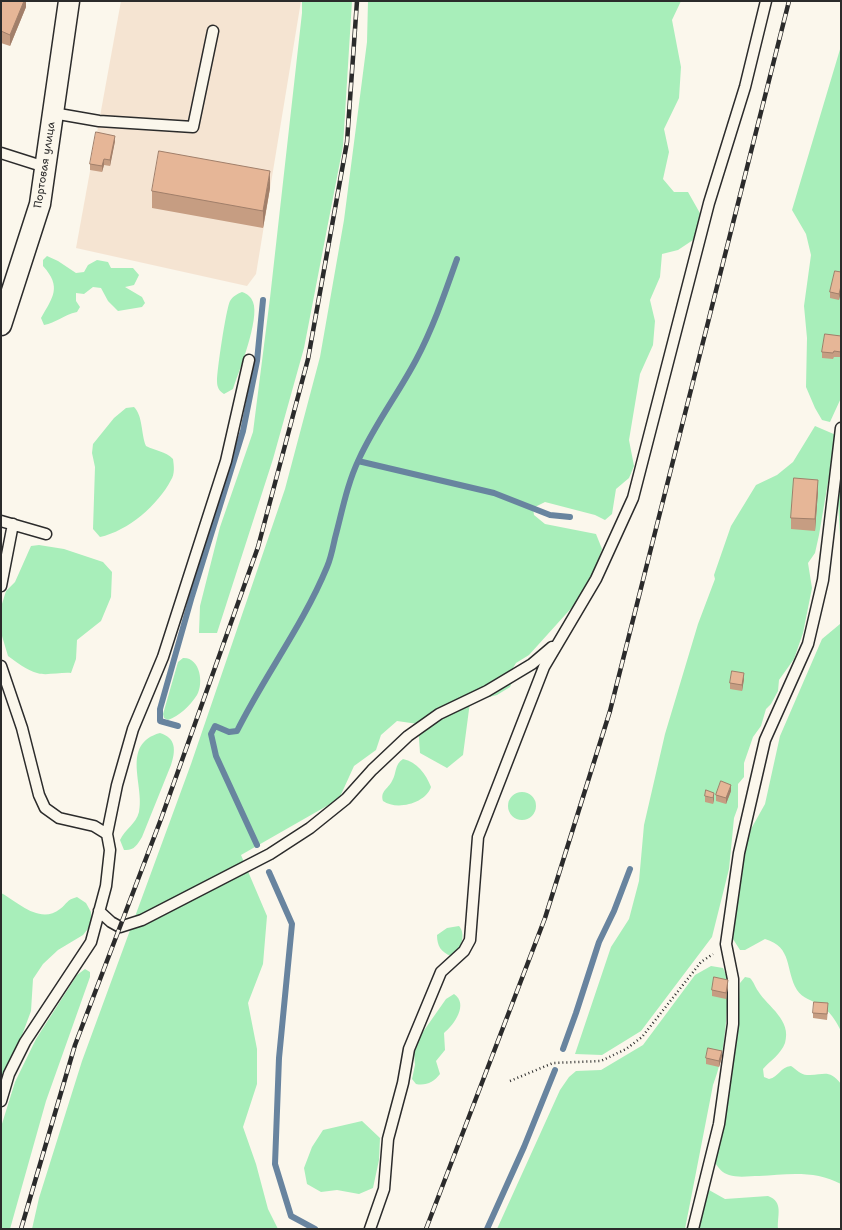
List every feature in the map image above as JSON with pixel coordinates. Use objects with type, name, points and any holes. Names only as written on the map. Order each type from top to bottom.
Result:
[{"type":"street","name":"Портовая улица","points":[[1,325],[40,204],[69,1]]},
{"type":"lane","points":[[370,1229],[384,1189],[388,1139],[403,1083],[409,1049],[441,972],[464,951],[470,940],[478,837],[544,667],[596,579],[633,498],[709,203],[745,87],[766,1]]},
{"type":"lane","points":[[53,113],[99,121],[193,127],[214,31]]},
{"type":"lane","points":[[1,153],[45,167]]},
{"type":"lane","points":[[1,1101],[9,1074],[25,1042],[91,942],[106,886],[110,850],[107,834],[117,785],[133,729],[163,657],[226,461],[249,360]]},
{"type":"lane","points":[[693,1229],[719,1124],[733,1024],[733,979],[726,944],[739,853],[765,740],[808,644],[823,580],[841,428]]},
{"type":"lane","points":[[1,521],[46,534]]},
{"type":"lane","points":[[1,586],[13,524]]},
{"type":"lane","points":[[99,911],[111,922],[120,927],[142,920],[270,854],[310,828],[346,799],[372,770],[408,736],[439,714],[487,691],[532,664],[558,642]]},
{"type":"lane","points":[[1,666],[22,728],[39,795],[46,808],[59,818],[94,826],[107,834]]},
{"type":"path","points":[[510,1081],[553,1063],[601,1062],[626,1049],[642,1037],[701,962],[726,944]]},
{"type":"shaded area","points":[[121,1],[301,1],[256,274],[247,286],[76,248]]},
{"type":"green space","points":[[302,1],[352,1],[343,146],[304,348],[273,459],[217,633],[199,633],[200,606],[220,527],[253,432],[270,298],[302,13]]},
{"type":"green space","points":[[368,1],[681,1],[672,20],[681,67],[679,98],[664,129],[669,152],[663,179],[674,192],[688,192],[701,215],[693,240],[678,250],[662,254],[660,277],[650,300],[655,321],[653,345],[640,374],[629,440],[634,466],[629,478],[616,489],[612,514],[605,520],[595,515],[545,502],[533,508],[534,515],[545,524],[596,534],[602,549],[593,575],[575,604],[529,655],[516,663],[513,668],[514,677],[510,687],[497,695],[470,702],[463,755],[447,768],[420,753],[418,724],[397,721],[381,735],[376,750],[354,766],[339,799],[241,855],[267,916],[263,964],[248,1003],[257,1049],[257,1084],[243,1127],[256,1164],[268,1209],[278,1229],[32,1229],[39,1198],[82,1061],[191,764],[285,489],[320,357],[344,220],[367,42]]},
{"type":"green space","points":[[841,46],[841,398],[830,422],[822,420],[806,387],[807,338],[804,306],[811,255],[806,234],[792,210]]},
{"type":"green space","points":[[47,256],[58,261],[76,273],[84,272],[88,265],[97,260],[108,262],[111,268],[133,268],[139,275],[134,285],[125,287],[142,297],[145,303],[142,307],[118,311],[108,301],[101,288],[93,287],[84,294],[76,293],[76,301],[80,307],[77,312],[44,325],[41,318],[54,292],[52,280],[49,273],[43,266],[43,260]]},
{"type":"green space","points":[[242,292],[249,296],[253,302],[254,320],[248,345],[233,389],[224,394],[219,389],[217,381],[224,327],[230,301],[235,295]]},
{"type":"green space","points":[[134,407],[139,415],[146,446],[164,453],[173,459],[173,475],[158,499],[141,516],[121,529],[100,537],[93,529],[95,467],[92,453],[93,444],[114,418],[126,408]]},
{"type":"green space","points":[[815,426],[836,435],[819,535],[815,553],[808,563],[812,588],[803,633],[794,659],[779,680],[778,691],[771,704],[766,709],[761,726],[753,737],[744,763],[744,777],[738,784],[738,807],[734,818],[729,869],[712,937],[641,1031],[602,1055],[575,1054],[611,947],[629,919],[639,881],[644,825],[665,734],[698,624],[715,579],[714,575],[731,526],[756,485],[777,475],[793,462]]},
{"type":"green space","points":[[841,481],[841,555],[838,501]]},
{"type":"green space","points":[[39,545],[64,549],[103,562],[112,572],[111,597],[101,621],[77,640],[76,659],[71,673],[40,674],[33,672],[8,656],[2,636],[1,607],[6,591],[15,582],[31,546]]},
{"type":"green space","points":[[841,597],[841,1031],[827,1010],[799,993],[793,982],[787,960],[780,948],[774,943],[765,939],[745,950],[740,950],[733,939],[743,852],[751,829],[765,804],[780,736],[822,639],[840,624]]},
{"type":"green space","points":[[183,658],[189,659],[197,666],[200,678],[199,690],[188,707],[168,720],[164,718],[163,714],[178,662]]},
{"type":"green space","points":[[160,733],[172,741],[174,754],[171,765],[142,837],[133,848],[130,850],[124,850],[120,840],[138,816],[139,812],[140,802],[137,756],[141,746],[148,738]]},
{"type":"green space","points":[[403,759],[413,763],[420,769],[431,787],[428,793],[410,804],[389,804],[383,801],[383,792],[394,778],[397,766]]},
{"type":"green space","points":[[522,792],[532,796],[536,806],[532,816],[522,820],[512,816],[508,806],[512,796]]},
{"type":"green space","points":[[1,893],[29,910],[45,915],[60,909],[73,898],[77,897],[86,903],[91,912],[91,925],[83,935],[58,950],[43,964],[33,979],[31,1011],[1,1092]]},
{"type":"green space","points":[[459,926],[462,933],[461,944],[457,954],[451,956],[440,948],[437,935],[447,928]]},
{"type":"green space","points":[[711,966],[723,968],[728,979],[725,1033],[721,1059],[713,1085],[685,1229],[497,1229],[560,1090],[569,1077],[576,1071],[601,1070],[643,1045],[695,975]]},
{"type":"green space","points":[[85,969],[90,972],[90,977],[46,1101],[10,1229],[1,1229],[1,1127],[15,1082],[36,1039],[77,975]]},
{"type":"green space","points":[[745,977],[750,978],[762,997],[778,1014],[785,1027],[785,1043],[778,1054],[763,1069],[764,1077],[769,1079],[772,1078],[784,1068],[791,1066],[805,1075],[829,1074],[837,1079],[841,1084],[841,1184],[822,1177],[801,1174],[744,1177],[733,1176],[723,1172],[715,1163],[732,1074],[740,983]]},
{"type":"green space","points":[[454,994],[460,1003],[460,1009],[456,1020],[444,1033],[445,1050],[436,1061],[440,1074],[430,1083],[416,1084],[412,1079],[415,1065],[414,1052],[418,1039],[446,999]]},
{"type":"green space","points":[[362,1121],[380,1138],[379,1160],[373,1188],[359,1194],[337,1190],[321,1192],[307,1184],[304,1168],[312,1147],[323,1130]]},
{"type":"green space","points":[[709,1190],[725,1199],[768,1196],[778,1205],[778,1229],[696,1229],[706,1192]]},
{"type":"building","points":[[1,1],[24,1],[10,35],[1,31]]},
{"type":"building","points":[[96,132],[115,136],[110,160],[104,159],[102,166],[90,164]]},
{"type":"building","points":[[159,151],[270,171],[263,211],[152,191]]},
{"type":"building","points":[[835,271],[841,272],[841,286],[839,294],[830,292]]},
{"type":"building","points":[[825,334],[841,336],[841,352],[822,352]]},
{"type":"building","points":[[794,478],[818,480],[815,519],[791,518]]},
{"type":"building","points":[[732,671],[744,673],[742,685],[730,683]]},
{"type":"building","points":[[721,781],[731,785],[726,798],[716,795]]},
{"type":"building","points":[[706,790],[714,793],[713,798],[705,796]]},
{"type":"building","points":[[714,977],[728,980],[726,993],[712,990]]},
{"type":"building","points":[[814,1002],[828,1003],[827,1014],[813,1013]]},
{"type":"building","points":[[708,1048],[722,1051],[719,1061],[706,1058]]},
{"type":"waterway","points":[[257,845],[216,756],[211,734],[215,726],[229,732],[237,731],[307,609],[330,560],[351,478],[365,446],[409,373],[428,336],[457,259]]},
{"type":"waterway","points":[[178,726],[160,721],[160,709],[192,596],[243,431],[257,361],[263,300]]},
{"type":"waterway","points":[[358,461],[494,493],[550,515],[570,517]]},
{"type":"waterway","points":[[563,1049],[599,942],[614,911],[630,869]]},
{"type":"waterway","points":[[269,872],[292,924],[279,1058],[275,1164],[291,1216],[315,1229]]},
{"type":"waterway","points":[[487,1229],[524,1147],[555,1070]]},
{"type":"railway","points":[[21,1229],[75,1045],[161,819],[258,547],[308,359],[347,142],[357,1]]},
{"type":"railway","points":[[426,1229],[545,918],[610,711],[789,1]]}]
